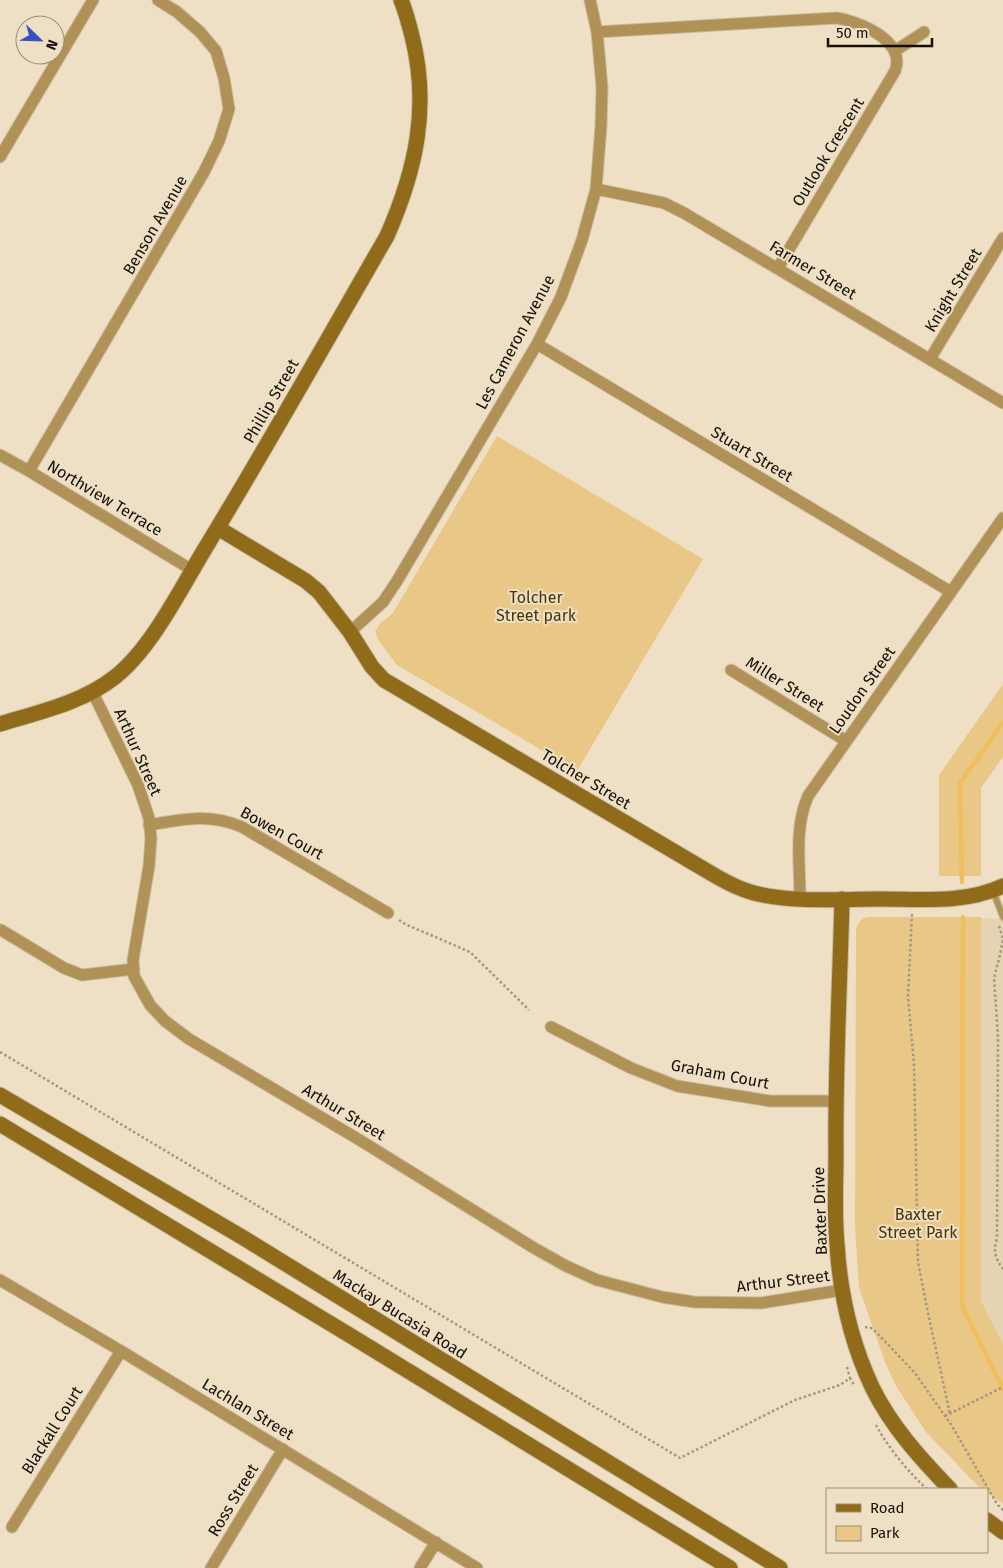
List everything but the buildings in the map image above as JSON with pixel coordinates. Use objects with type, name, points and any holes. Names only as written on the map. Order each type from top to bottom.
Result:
[{"type":"street","points":[[0,157],[93,0]]},
{"type":"street","name":"Benson Avenue","points":[[29,471],[204,172],[219,141],[229,109],[224,78],[216,51],[200,32],[177,12],[158,0]]},
{"type":"street","name":"Phillip Street","points":[[0,724],[93,693],[116,676],[142,649],[162,622],[218,528],[387,236],[401,206],[410,176],[418,139],[421,96],[416,52],[401,0]]},
{"type":"street","name":"Les Cameron Avenue","points":[[350,632],[382,602],[397,581],[536,344],[561,297],[582,240],[596,189],[602,87],[597,32],[590,0]]},
{"type":"street","points":[[597,32],[836,18],[847,20],[868,29],[886,40],[894,51],[924,32]]},
{"type":"street","name":"Outlook Crescent","points":[[778,268],[894,74],[898,63],[894,51]]},
{"type":"street","name":"Farmer Street","points":[[596,189],[664,203],[684,213],[1003,403]]},
{"type":"street","name":"Knight Street","points":[[930,359],[1003,238]]},
{"type":"street","name":"Stuart Street","points":[[536,344],[951,592]]},
{"type":"street","name":"Northview Terrace","points":[[0,455],[192,570]]},
{"type":"street","name":"Loudon Street","points":[[800,898],[799,836],[802,809],[808,796],[1003,518]]},
{"type":"street","name":"Tolcher Street","points":[[218,528],[306,581],[319,592],[350,632],[372,667],[384,680],[694,863],[742,889],[768,895],[842,899],[942,899],[971,897],[998,889]]},
{"type":"street","name":"Miller Street","points":[[731,670],[846,741]]},
{"type":"street","name":"Arthur Street","points":[[93,693],[138,785],[149,818],[149,866],[133,960],[134,976],[150,1005],[165,1021],[188,1039],[351,1135],[566,1266],[597,1280],[631,1290],[694,1302],[761,1303],[842,1290]]},
{"type":"street","name":"Bowen Court","points":[[150,825],[194,817],[228,820],[242,826],[388,913]]},
{"type":"street","name":"Baxter Drive","points":[[842,899],[835,1101],[836,1243],[842,1290],[851,1331],[873,1388],[893,1423],[920,1459],[949,1488]]},
{"type":"street","points":[[1,930],[64,968],[82,975],[134,969]]},
{"type":"street","name":"Graham Court","points":[[552,1027],[631,1068],[677,1086],[770,1101],[835,1101]]},
{"type":"street","name":"Mackay Bucasia Road","points":[[0,1095],[242,1237],[780,1568]]},
{"type":"street","points":[[0,1124],[283,1294],[730,1568]]},
{"type":"street","name":"Lachlan Street","points":[[0,1280],[120,1350],[477,1568]]},
{"type":"street","name":"Blackall Court","points":[[12,1527],[120,1350]]},
{"type":"street","name":"Ross Street","points":[[210,1568],[282,1450]]},
{"type":"street","points":[[988,1521],[1003,1532]]},
{"type":"street","points":[[420,1568],[436,1542]]},
{"type":"lane","points":[[998,889],[1003,917]]},
{"type":"path","points":[[388,913],[404,924],[470,952],[529,1010]]},
{"type":"path","points":[[912,914],[908,996],[914,1064],[918,1262],[950,1414]]},
{"type":"path","points":[[998,923],[1002,939],[994,978],[998,1037],[997,1238],[994,1248],[996,1258],[1003,1269]]},
{"type":"path","points":[[0,1052],[680,1458],[795,1400],[840,1385],[850,1378],[855,1386]]},
{"type":"path","points":[[861,1328],[871,1328],[915,1373],[945,1416],[988,1488]]},
{"type":"path","points":[[945,1416],[1003,1387]]},
{"type":"path","points":[[873,1419],[882,1436],[927,1488]]},
{"type":"path","points":[[988,1489],[1003,1510]]},
{"type":"shaded area","points":[[981,918],[1003,919],[1003,1344],[981,1301]]},
{"type":"green space","name":"Tolcher Street park","points":[[497,436],[703,559],[577,771],[397,665],[378,640],[375,631],[393,613]]},
{"type":"green space","points":[[1003,684],[1003,757],[981,788],[981,876],[939,876],[939,775]]},
{"type":"green space","name":"Baxter Street Park","points":[[868,917],[981,917],[981,1301],[1003,1344],[1003,1504],[988,1493],[988,1488],[978,1486],[926,1432],[896,1386],[885,1362],[859,1288],[855,1226],[856,930],[863,919]]},
{"type":"waterway","points":[[962,882],[960,783],[1003,722]]},
{"type":"waterway","points":[[963,917],[962,1305],[1003,1390]]}]
